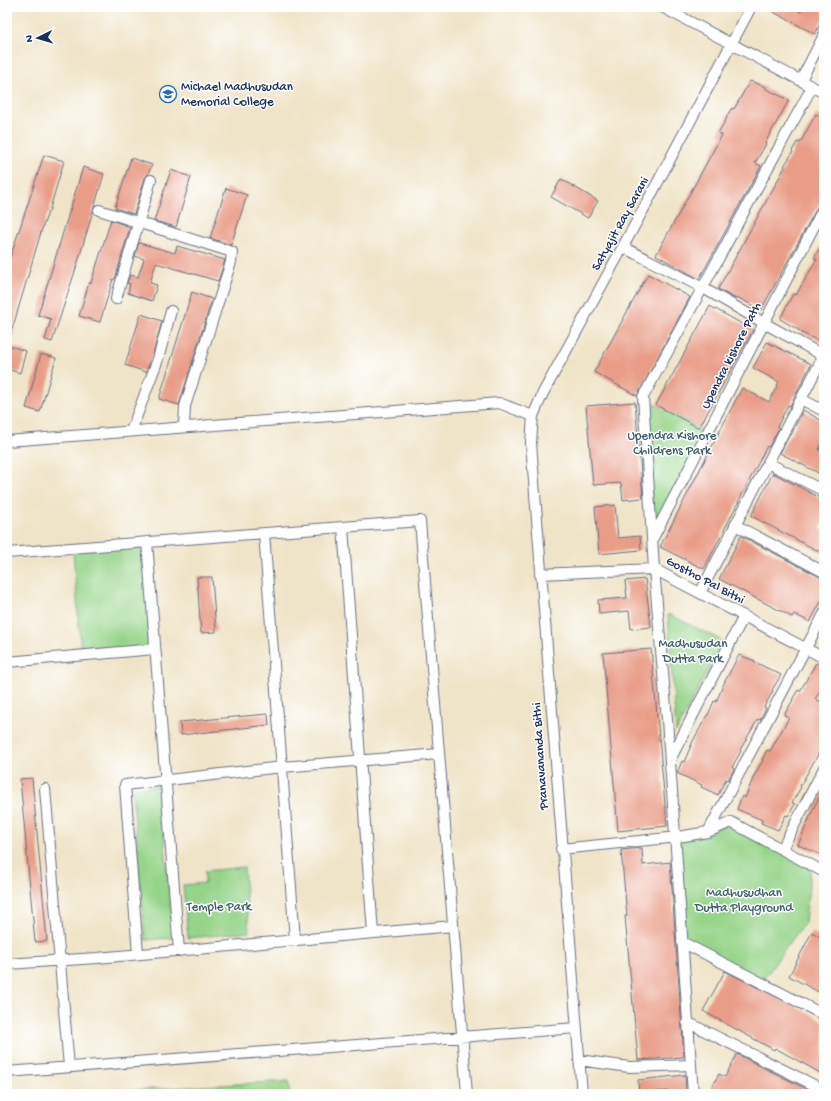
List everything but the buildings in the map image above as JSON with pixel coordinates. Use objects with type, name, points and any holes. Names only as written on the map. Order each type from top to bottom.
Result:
[{"type":"street","points":[[662,7],[824,93]]},
{"type":"street","name":"Satyajit Ray Sarani","points":[[533,416],[543,393],[752,7]]},
{"type":"street","points":[[800,80],[824,35]]},
{"type":"street","points":[[693,1094],[670,760],[654,569],[643,397],[812,87]]},
{"type":"street","points":[[116,299],[151,180]]},
{"type":"street","name":"Upendra kishore Path","points":[[652,539],[824,207]]},
{"type":"street","points":[[99,210],[138,224],[232,252],[231,262],[185,406],[184,427]]},
{"type":"street","points":[[623,247],[703,288],[824,356],[700,593]]},
{"type":"street","points":[[131,431],[158,359],[171,311]]},
{"type":"street","points":[[801,399],[824,411]]},
{"type":"street","points":[[7,441],[499,403],[533,416]]},
{"type":"street","name":"Pranavananda Bithi","points":[[533,416],[531,443],[540,574],[561,849],[582,1094]]},
{"type":"street","points":[[768,463],[824,491]]},
{"type":"street","points":[[7,553],[420,521],[467,1094]]},
{"type":"street","points":[[735,525],[824,572]]},
{"type":"street","points":[[343,527],[373,934]]},
{"type":"street","points":[[264,533],[295,940]]},
{"type":"street","points":[[147,542],[179,951]]},
{"type":"street","name":"Gostho Pal Bithi","points":[[540,574],[654,569],[824,658]]},
{"type":"street","points":[[708,832],[824,614]]},
{"type":"street","points":[[670,760],[744,616]]},
{"type":"street","points":[[7,662],[155,649]]},
{"type":"street","points":[[138,954],[125,785],[282,767],[439,754]]},
{"type":"street","points":[[782,849],[824,768]]},
{"type":"street","points":[[45,789],[69,1067]]},
{"type":"street","points":[[561,849],[675,838],[708,832],[731,822],[824,872]]},
{"type":"street","points":[[7,964],[179,951],[453,926]]},
{"type":"street","points":[[682,942],[824,1015]]},
{"type":"street","points":[[687,1022],[824,1090]]},
{"type":"street","points":[[7,1072],[576,1028]]},
{"type":"street","points":[[579,1060],[629,1067],[690,1065]]},
{"type":"green space","name":"Upendra Kishore Childrens Park","points":[[643,397],[707,433],[654,529]]},
{"type":"green space","points":[[147,542],[155,649],[81,652],[73,551]]},
{"type":"green space","name":"Madhusudan Dutta Park","points":[[668,614],[723,641],[676,732]]},
{"type":"green space","points":[[160,786],[173,938],[145,940],[132,788]]},
{"type":"green space","name":"Madhusudhan Dutta Playground","points":[[735,824],[811,868],[805,922],[762,981],[685,941],[678,837]]},
{"type":"green space","name":"Temple Park","points":[[244,867],[249,932],[188,938],[183,885],[205,883],[205,871]]},
{"type":"green space","points":[[289,1081],[290,1094],[100,1094],[100,1092]]},
{"type":"place","name":"Michael Madhusudan Memorial College","points":[[168,94]]}]
